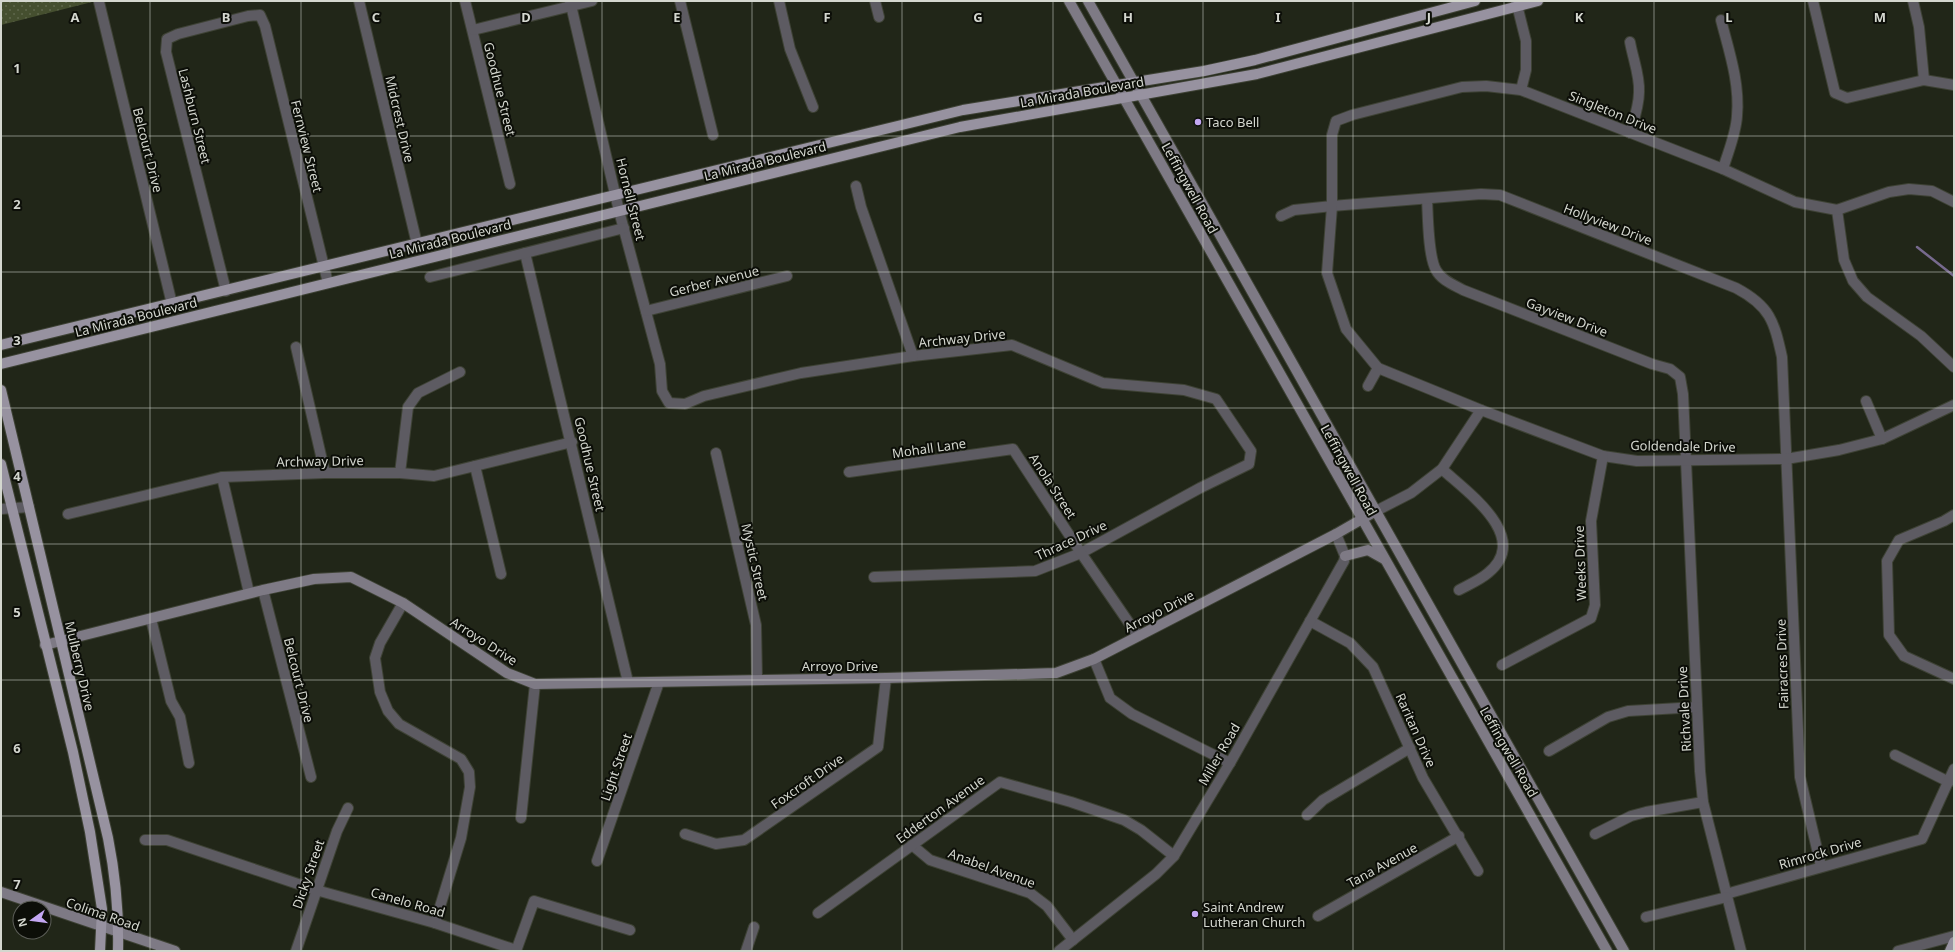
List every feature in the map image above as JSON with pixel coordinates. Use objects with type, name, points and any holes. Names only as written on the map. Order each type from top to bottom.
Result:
[{"type":"main road","name":"Leffingwell Road","points":[[1069,1],[1607,951]]},
{"type":"main road","name":"Leffingwell Road","points":[[1088,1],[1624,951]]},
{"type":"main road","name":"La Mirada Boulevard","points":[[1,345],[963,110],[1133,81],[1204,71],[1254,60],[1475,1]]},
{"type":"main road","name":"La Mirada Boulevard","points":[[1,364],[960,127],[1257,74],[1516,4],[1538,1]]},
{"type":"main road","name":"Mulberry Drive","points":[[1,390],[115,871],[119,915],[118,951]]},
{"type":"main road","name":"Mulberry Drive","points":[[1,464],[73,752],[90,832],[102,908],[100,951]]},
{"type":"main road","name":"Arroyo Drive","points":[[46,645],[249,593],[314,580],[351,577],[403,603],[507,673],[535,684],[757,679],[886,678],[1056,673],[1094,659],[1336,534],[1376,511]]},
{"type":"main road","points":[[1345,556],[1368,550],[1385,559]]},
{"type":"main road","name":"Colima Road","points":[[1,892],[119,934],[174,951]]},
{"type":"main road","points":[[1950,951],[1954,942]]},
{"type":"street","name":"Midcrest Drive","points":[[359,1],[416,244]]},
{"type":"street","name":"Goodhue Street","points":[[465,1],[510,184]]},
{"type":"street","points":[[473,30],[571,3],[592,1]]},
{"type":"street","points":[[680,1],[713,135]]},
{"type":"street","points":[[779,1],[790,49],[813,107]]},
{"type":"street","points":[[875,1],[879,17]]},
{"type":"street","points":[[1813,1],[1835,92],[1847,98],[1924,80],[1954,85]]},
{"type":"street","points":[[1913,1],[1919,27],[1924,80]]},
{"type":"street","name":"Belcourt Drive","points":[[99,2],[172,304]]},
{"type":"street","name":"Hornell Street","points":[[571,3],[619,211],[660,364],[662,391],[669,402]]},
{"type":"street","points":[[1516,4],[1526,42],[1526,70],[1521,90]]},
{"type":"street","name":"Fernview Street","points":[[260,15],[265,26],[328,283]]},
{"type":"street","name":"Lashburn Street","points":[[226,291],[166,52],[167,40],[185,32],[248,16],[260,15]]},
{"type":"street","points":[[1721,20],[1735,75],[1737,95],[1737,116],[1723,169]]},
{"type":"street","points":[[1630,42],[1638,78],[1639,93],[1637,109],[1630,133]]},
{"type":"street","name":"Singleton Drive","points":[[1332,206],[1332,136],[1336,121],[1462,87],[1486,86],[1521,90],[1723,169],[1795,202],[1837,210],[1889,192],[1909,189],[1932,191],[1954,202]]},
{"type":"street","points":[[856,186],[861,207],[913,356]]},
{"type":"street","name":"Hollyview Drive","points":[[1281,216],[1294,210],[1332,206],[1481,194],[1500,195],[1736,288],[1754,297],[1768,312],[1777,333],[1780,351],[1786,459]]},
{"type":"street","name":"Gayview Drive","points":[[1427,199],[1432,256],[1436,270],[1445,280],[1463,290],[1652,364],[1670,369],[1680,376],[1683,394],[1687,461]]},
{"type":"street","name":"Goldendale Drive","points":[[1332,206],[1327,273],[1346,329],[1378,368],[1481,410],[1603,456],[1637,460],[1687,461],[1786,459],[1839,450],[1882,439],[1954,405]]},
{"type":"street","points":[[1837,210],[1844,260],[1853,281],[1867,297],[1921,336],[1954,367]]},
{"type":"street","points":[[430,277],[624,228]]},
{"type":"street","name":"Goodhue Street","points":[[525,253],[572,442],[628,682]]},
{"type":"street","name":"Gerber Avenue","points":[[646,311],[787,276]]},
{"type":"street","name":"Archway Drive","points":[[669,402],[685,404],[704,396],[801,373],[913,356],[1012,345],[1103,383],[1184,390],[1216,400],[1251,451]]},
{"type":"street","points":[[296,347],[325,472]]},
{"type":"street","points":[[1368,386],[1378,368]]},
{"type":"street","points":[[400,473],[408,407],[418,393],[460,372]]},
{"type":"street","points":[[1866,402],[1882,439]]},
{"type":"street","name":"Arroyo Drive","points":[[1376,511],[1411,493],[1442,469],[1481,410]]},
{"type":"street","name":"Archway Drive","points":[[68,514],[222,478],[325,472],[400,473],[434,476],[572,442]]},
{"type":"street","name":"Mohall Lane","points":[[849,472],[1013,449]]},
{"type":"street","name":"Anola Street","points":[[1013,449],[1081,553],[1138,636]]},
{"type":"street","name":"Thrace Drive","points":[[874,577],[1036,571],[1081,553],[1200,488],[1249,464],[1251,451]]},
{"type":"street","name":"Mystic Street","points":[[716,453],[756,624],[757,679]]},
{"type":"street","name":"Weeks Drive","points":[[1502,665],[1591,618],[1595,605],[1591,521],[1603,456]]},
{"type":"street","name":"Fairacres Drive","points":[[1786,459],[1800,777],[1821,866]]},
{"type":"street","name":"Richvale Drive","points":[[1687,461],[1697,707],[1703,802],[1741,951]]},
{"type":"street","points":[[475,466],[501,574]]},
{"type":"street","points":[[1442,469],[1493,517],[1500,530],[1503,544],[1499,562],[1488,574],[1459,590]]},
{"type":"street","points":[[222,478],[249,593]]},
{"type":"street","points":[[1,509],[29,507]]},
{"type":"street","points":[[1954,515],[1944,522],[1899,540],[1887,561],[1889,635],[1904,656],[1954,680]]},
{"type":"street","points":[[1336,534],[1345,556]]},
{"type":"street","name":"Miller Road","points":[[1059,951],[1156,874],[1174,856],[1230,763],[1345,556]]},
{"type":"street","name":"Belcourt Drive","points":[[263,590],[311,777]]},
{"type":"street","points":[[403,603],[380,643],[375,658],[380,692],[388,711],[399,724],[461,759],[470,772],[470,787],[462,838],[435,923]]},
{"type":"street","points":[[151,618],[171,701],[180,717],[189,763]]},
{"type":"street","name":"Raritan Drive","points":[[1310,621],[1350,643],[1373,667],[1423,778],[1459,836],[1478,871]]},
{"type":"street","points":[[1094,659],[1110,698],[1132,714],[1230,763]]},
{"type":"street","name":"Foxcroft Drive","points":[[685,834],[716,844],[744,840],[878,747],[886,678]]},
{"type":"street","name":"Light Street","points":[[597,861],[659,682]]},
{"type":"street","points":[[521,818],[535,684]]},
{"type":"street","points":[[1549,751],[1608,717],[1628,711],[1697,707]]},
{"type":"street","points":[[1307,814],[1323,800],[1410,748]]},
{"type":"street","points":[[1895,755],[1949,782],[1954,769]]},
{"type":"street","name":"Edderton Avenue","points":[[818,913],[1000,782],[1071,802],[1124,820],[1141,830],[1174,856]]},
{"type":"street","name":"Rimrock Drive","points":[[1646,917],[1726,896],[1821,866],[1922,839],[1949,782]]},
{"type":"street","points":[[1595,834],[1630,816],[1703,802]]},
{"type":"street","name":"Dicky Street","points":[[296,951],[336,831],[348,808]]},
{"type":"street","name":"Tana Avenue","points":[[1318,916],[1459,836]]},
{"type":"street","name":"Canelo Road","points":[[145,840],[167,840],[316,890],[435,923],[516,950],[534,901],[630,930]]},
{"type":"street","name":"Anabel Avenue","points":[[912,845],[930,860],[1030,893],[1047,906],[1073,940]]},
{"type":"street","points":[[746,951],[754,927]]},
{"type":"street","points":[[1898,951],[1954,936]]},
{"type":"green space","points":[[1,1],[96,1],[1,25]]},
{"type":"waterway","points":[[1917,247],[1954,276]]},
{"type":"place","name":"Taco Bell","points":[[1198,122]]},
{"type":"place","name":"Saint Andrew Lutheran Church","points":[[1195,914]]}]
